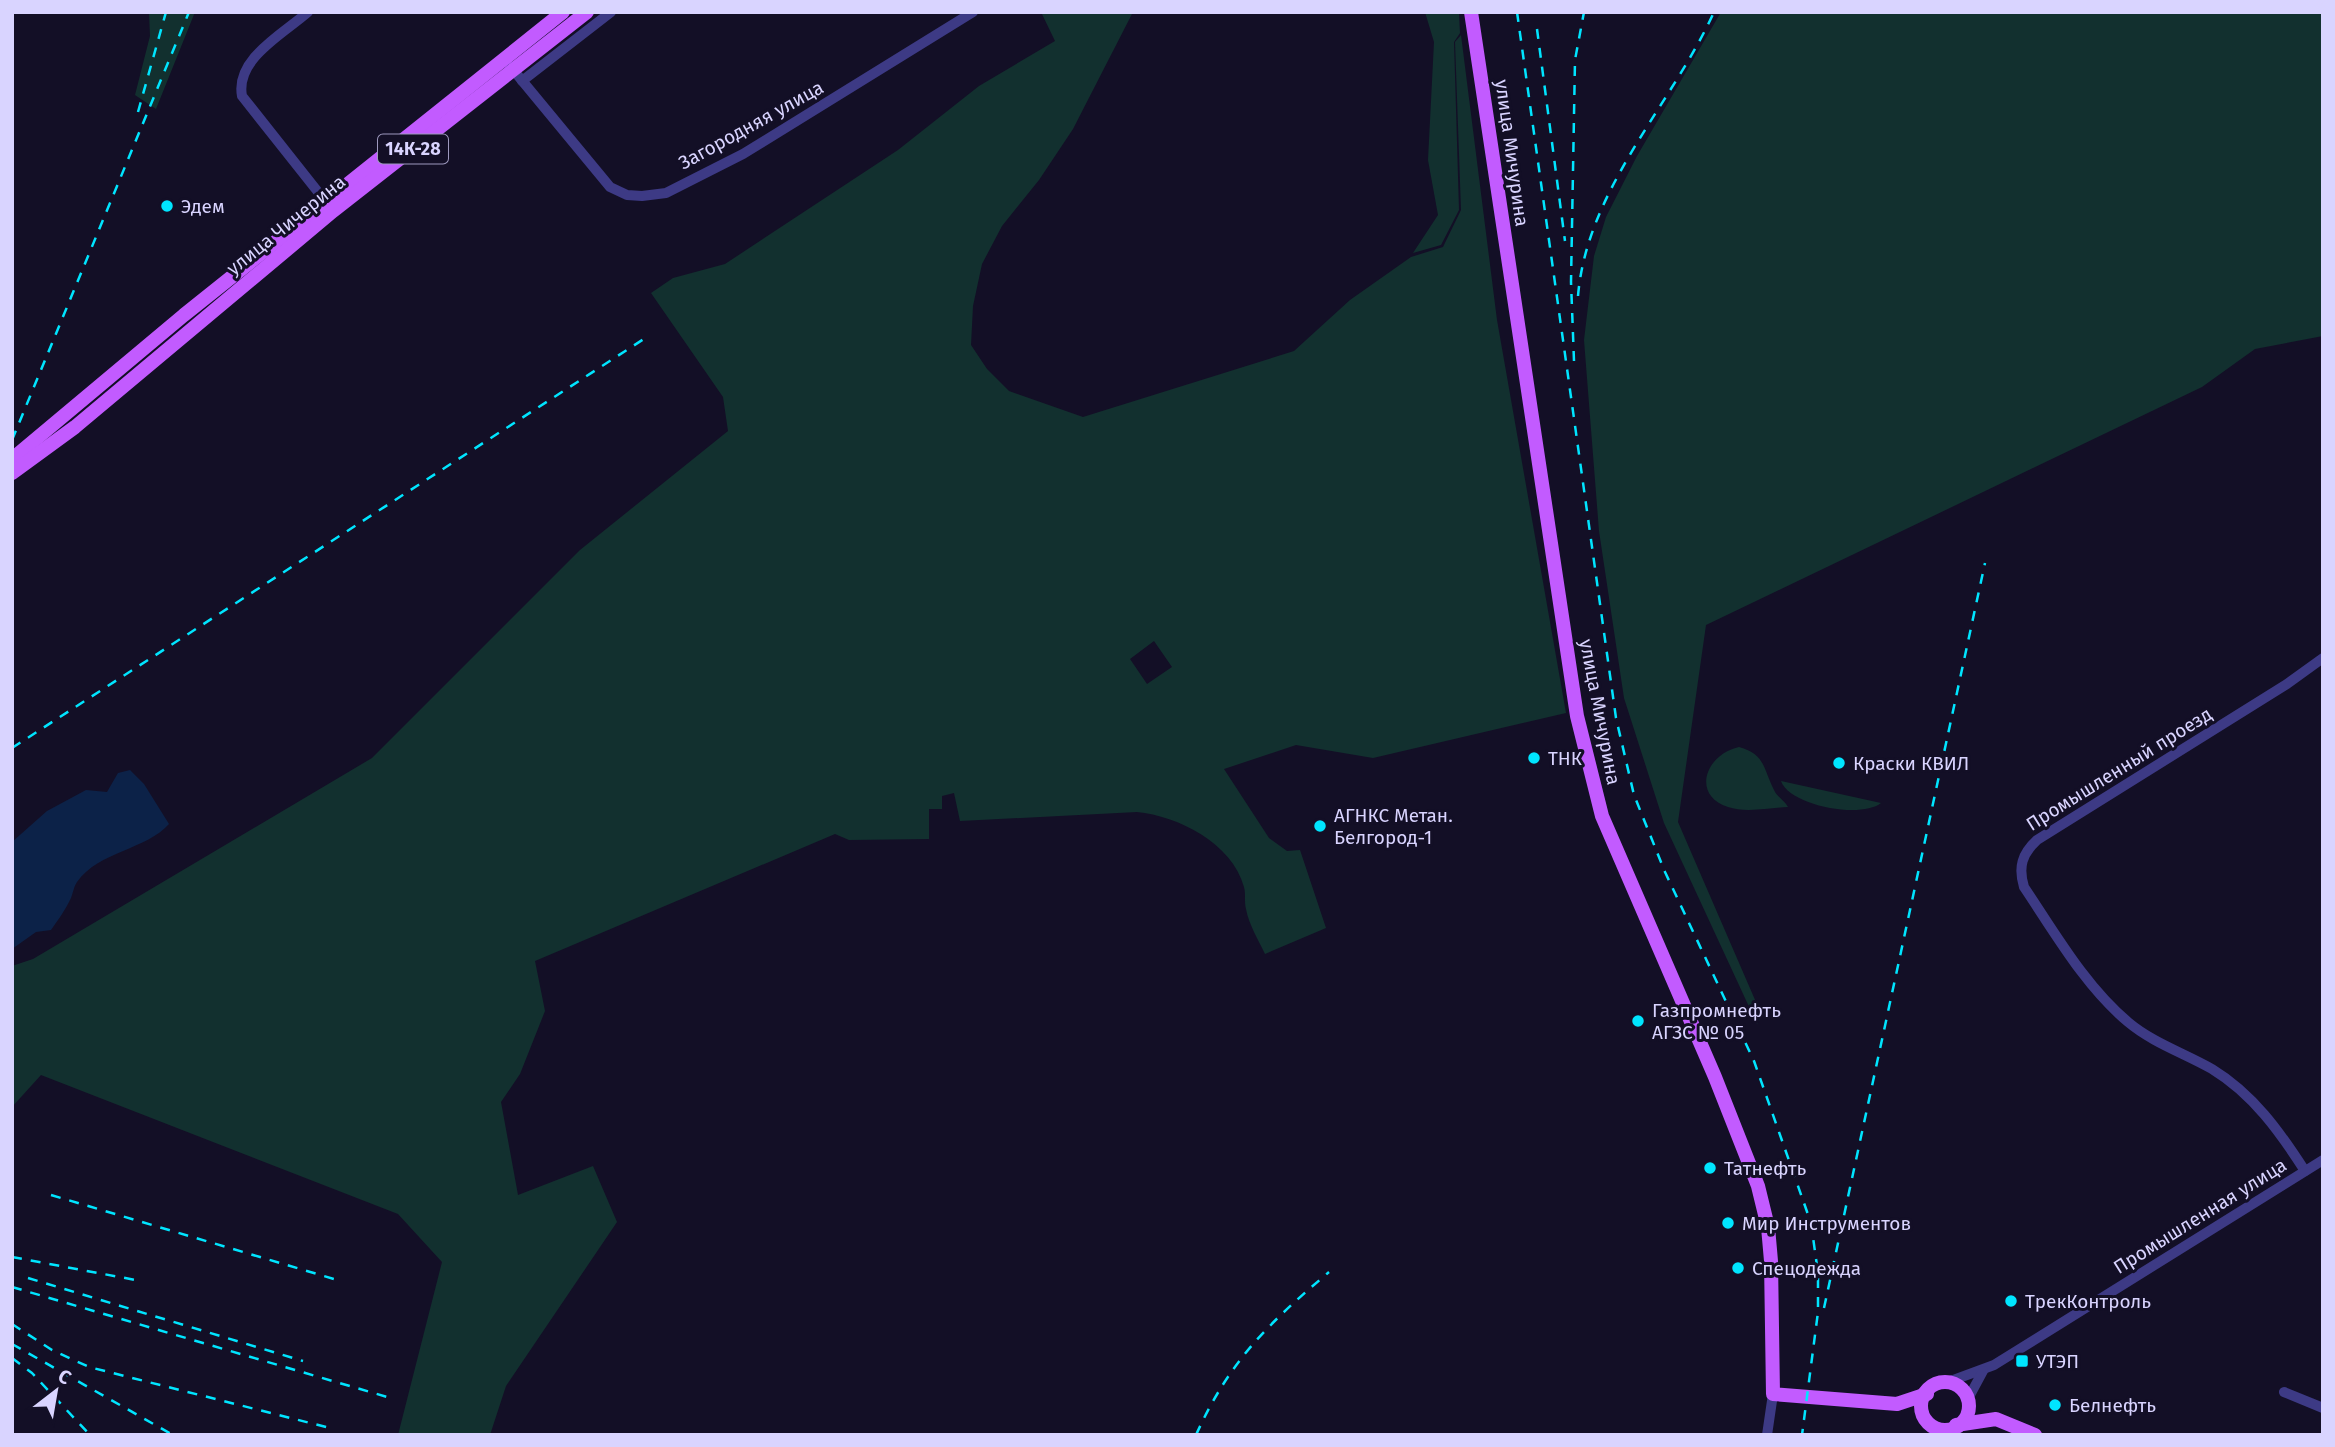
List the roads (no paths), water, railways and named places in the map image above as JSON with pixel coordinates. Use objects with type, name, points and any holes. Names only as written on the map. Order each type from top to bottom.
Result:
[{"type":"main road","name":"улица Чичерина","points":[[513,70],[563,12]]},
{"type":"main road","name":"улица Чичерина","points":[[12,459],[194,307],[587,12]]},
{"type":"main road","name":"улица Мичурина","points":[[1471,12],[1579,727],[1602,816],[1715,1077],[1758,1186],[1768,1227],[1771,1261],[1773,1394]]},
{"type":"main road","name":"улица Чичерина","points":[[12,473],[75,427],[330,206]]},
{"type":"main road","points":[[1773,1394],[1897,1404],[1927,1394],[1948,1382],[1960,1385],[1996,1419],[2035,1435]]},
{"type":"main road","points":[[1921,1417],[1920,1405],[1927,1394]]},
{"type":"main road","points":[[1955,1426],[1969,1412],[1970,1397]]},
{"type":"main road","points":[[1897,1404],[1921,1417],[1936,1430],[1996,1419]]},
{"type":"street","points":[[308,12],[248,63],[240,88],[242,96],[330,206]]},
{"type":"street","points":[[513,70],[611,12]]},
{"type":"street","name":"Загородняя улица","points":[[513,70],[610,187],[627,195],[654,194],[666,192],[743,154],[973,12]]},
{"type":"street","name":"Промышленный проезд","points":[[2305,1171],[2268,1118],[2242,1091],[2212,1069],[2144,1034],[2126,1020],[2074,962],[2024,887],[2020,873],[2022,859],[2037,840],[2287,684],[2323,658]]},
{"type":"street","name":"Промышленная улица","points":[[1948,1382],[1983,1371],[2323,1160]]},
{"type":"street","points":[[1970,1397],[1983,1371]]},
{"type":"street","points":[[2284,1392],[2323,1408]]},
{"type":"street","name":"улица Мичурина","points":[[1767,1435],[1773,1394]]},
{"type":"water","points":[[130,770],[144,784],[169,824],[148,840],[110,857],[86,872],[76,884],[69,902],[51,930],[36,932],[12,949],[12,842],[47,811],[86,790],[107,792],[118,773]]},
{"type":"railway","points":[[138,112],[166,12]]},
{"type":"railway","points":[[12,440],[189,12]]},
{"type":"railway","points":[[1517,12],[1616,718],[1634,795],[1665,872],[1754,1061],[1811,1223],[1818,1273],[1818,1312],[1802,1435]]},
{"type":"railway","points":[[1574,361],[1571,282],[1575,60],[1584,12]]},
{"type":"railway","points":[[1578,296],[1585,257],[1597,220],[1614,184],[1714,12]]},
{"type":"railway","points":[[1537,29],[1565,241]]},
{"type":"railway","points":[[12,748],[650,335]]},
{"type":"railway","points":[[1824,1308],[1985,563]]},
{"type":"railway","points":[[51,1195],[334,1279]]},
{"type":"railway","points":[[12,1257],[141,1281]]},
{"type":"railway","points":[[1196,1435],[1223,1385],[1252,1345],[1329,1272]]},
{"type":"railway","points":[[28,1278],[303,1361]]},
{"type":"railway","points":[[12,1287],[394,1399]]},
{"type":"railway","points":[[12,1324],[52,1350],[89,1367],[330,1428]]},
{"type":"railway","points":[[12,1344],[173,1435]]},
{"type":"railway","points":[[12,1358],[32,1373],[90,1435]]},
{"type":"place","name":"Эдем","points":[[167,206]]},
{"type":"place","name":"ТНК","points":[[1534,758]]},
{"type":"place","name":"Краски КВИЛ","points":[[1839,763]]},
{"type":"place","name":"АГНКС Метан. Белгород-1","points":[[1320,826]]},
{"type":"place","name":"Газпромнефть АГЗС № 05","points":[[1638,1021]]},
{"type":"place","name":"Татнефть","points":[[1710,1168]]},
{"type":"place","name":"Мир Инструментов","points":[[1728,1223]]},
{"type":"place","name":"Спецодежда","points":[[1738,1268]]},
{"type":"place","name":"ТрекКонтроль","points":[[2011,1301]]},
{"type":"place","name":"УТЭП","points":[[2022,1361]]},
{"type":"place","name":"Белнефть","points":[[2055,1405]]}]
